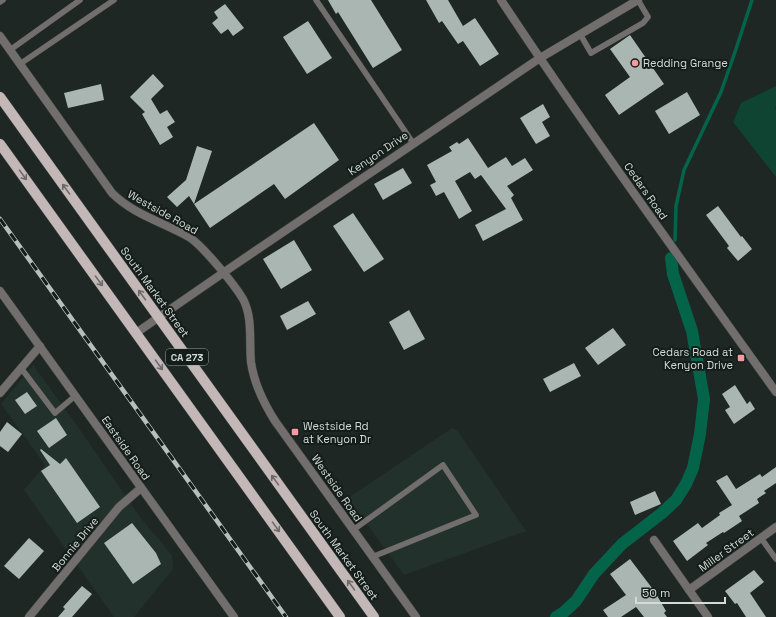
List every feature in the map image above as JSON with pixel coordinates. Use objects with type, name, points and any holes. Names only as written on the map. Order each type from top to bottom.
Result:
[{"type":"main road","name":"South Market Street","points":[[0,97],[374,617]]},
{"type":"main road","name":"CA 273","points":[[0,144],[340,617]]},
{"type":"street","name":"Cedars Road","points":[[501,0],[680,259],[776,392]]},
{"type":"street","name":"Kenyon Drive","points":[[136,333],[540,58],[638,0]]},
{"type":"street","name":"Westside Road","points":[[0,36],[112,193],[133,209],[191,238],[203,249],[239,293],[246,306],[250,324],[250,347],[254,376],[262,400],[275,421],[416,617]]},
{"type":"street","name":"Eastside Road","points":[[0,291],[234,617]]},
{"type":"street","points":[[0,393],[40,346]]},
{"type":"street","name":"Bonnie Drive","points":[[29,617],[119,507],[141,488]]},
{"type":"street","name":"Miller Street","points":[[689,590],[776,527]]},
{"type":"street","points":[[654,540],[708,617]]},
{"type":"lane","points":[[10,50],[80,0]]},
{"type":"lane","points":[[20,64],[114,0]]},
{"type":"lane","points":[[316,0],[413,143]]},
{"type":"lane","points":[[580,34],[591,53],[643,23],[648,17],[638,0]]},
{"type":"lane","points":[[22,368],[55,413],[75,396]]},
{"type":"lane","points":[[353,530],[443,465],[476,515],[372,557]]},
{"type":"lane","points":[[761,538],[776,559]]},
{"type":"shaded area","points":[[33,365],[140,517],[172,555],[173,569],[134,617],[114,617],[24,490],[45,465],[1,404]]},
{"type":"shaded area","points":[[452,428],[457,430],[526,531],[404,575],[348,498]]},
{"type":"green space","points":[[776,86],[776,177],[733,122],[741,103]]},
{"type":"building","points":[[328,0],[371,0],[402,50],[373,68],[338,12],[336,14]]},
{"type":"building","points":[[426,0],[448,0],[463,26],[475,18],[499,54],[480,66],[463,41],[458,44],[442,21],[439,23]]},
{"type":"building","points":[[225,4],[244,28],[233,36],[228,29],[221,34],[212,23],[218,18],[214,12]]},
{"type":"building","points":[[308,21],[332,58],[307,74],[283,37]]},
{"type":"building","name":"Redding Grange","points":[[630,35],[664,84],[619,115],[605,95],[630,77],[610,49]]},
{"type":"building","points":[[153,74],[164,86],[151,99],[160,114],[167,110],[175,122],[167,127],[173,137],[160,145],[142,114],[145,112],[130,97]]},
{"type":"building","points":[[101,84],[104,100],[68,108],[64,93]]},
{"type":"building","points":[[687,92],[700,115],[669,134],[655,111]]},
{"type":"building","points":[[543,104],[550,117],[542,122],[550,136],[536,144],[520,118]]},
{"type":"building","points":[[314,123],[339,160],[285,199],[274,184],[210,228],[194,204]]},
{"type":"building","points":[[468,138],[488,168],[506,157],[512,166],[525,158],[533,170],[507,186],[514,195],[511,198],[523,220],[483,241],[475,225],[506,209],[481,175],[475,179],[470,172],[455,181],[472,211],[459,219],[444,192],[436,196],[430,185],[436,182],[427,165],[452,151],[449,147],[457,142],[459,144]]},
{"type":"building","points":[[197,146],[212,151],[194,204],[189,196],[177,207],[167,197],[186,180]]},
{"type":"building","points":[[403,168],[412,183],[383,200],[374,184]]},
{"type":"building","points":[[718,206],[752,249],[738,261],[727,248],[729,246],[706,215]]},
{"type":"building","points":[[353,213],[384,259],[364,272],[333,226]]},
{"type":"building","points":[[294,240],[312,270],[281,289],[263,259]]},
{"type":"building","points":[[308,301],[316,314],[287,330],[280,316]]},
{"type":"building","points":[[409,310],[425,339],[404,350],[389,322]]},
{"type":"building","points":[[613,328],[626,345],[598,365],[585,348]]},
{"type":"building","points":[[574,363],[581,376],[550,392],[543,379]]},
{"type":"building","points":[[735,385],[747,404],[750,401],[755,409],[734,424],[725,410],[730,407],[722,394]]},
{"type":"building","points":[[27,392],[37,406],[25,414],[15,400]]},
{"type":"building","points":[[56,418],[67,435],[49,448],[37,431]]},
{"type":"building","points":[[7,422],[22,434],[8,452],[0,446],[0,432]]},
{"type":"building","points":[[41,449],[60,464],[66,458],[100,507],[77,523],[41,471],[50,465],[40,450]]},
{"type":"building","points":[[776,467],[776,483],[764,491],[766,493],[757,499],[759,503],[739,516],[742,521],[706,543],[708,545],[687,561],[673,541],[698,523],[702,528],[720,515],[719,513],[732,505],[716,481],[727,475],[736,489],[760,474],[762,477]]},
{"type":"building","points":[[655,491],[661,504],[635,515],[630,502]]},
{"type":"building","points":[[132,523],[156,553],[161,564],[133,584],[104,543]]},
{"type":"building","points":[[29,538],[44,551],[19,579],[4,566]]},
{"type":"building","points":[[630,559],[655,592],[666,611],[664,613],[667,617],[644,617],[636,607],[621,617],[608,617],[603,610],[626,595],[610,574]]},
{"type":"building","points":[[754,570],[764,582],[750,593],[766,617],[746,617],[737,603],[735,604],[725,591]]},
{"type":"building","points":[[82,586],[92,594],[72,617],[58,617],[65,609],[63,607]]},
{"type":"waterway","points":[[675,240],[676,206],[684,170],[721,92],[752,0]]},
{"type":"waterway","points":[[556,617],[576,601],[594,574],[622,544],[662,513],[676,500],[686,484],[693,468],[700,434],[704,399],[692,331],[673,274],[671,258]]},
{"type":"railway","points":[[0,219],[286,617]]},
{"type":"place","name":"Redding Grange","points":[[635,63]]},
{"type":"place","name":"Cedars Road at Kenyon Drive","points":[[741,358]]},
{"type":"place","name":"Westside Rd at Kenyon Dr","points":[[295,432]]}]
